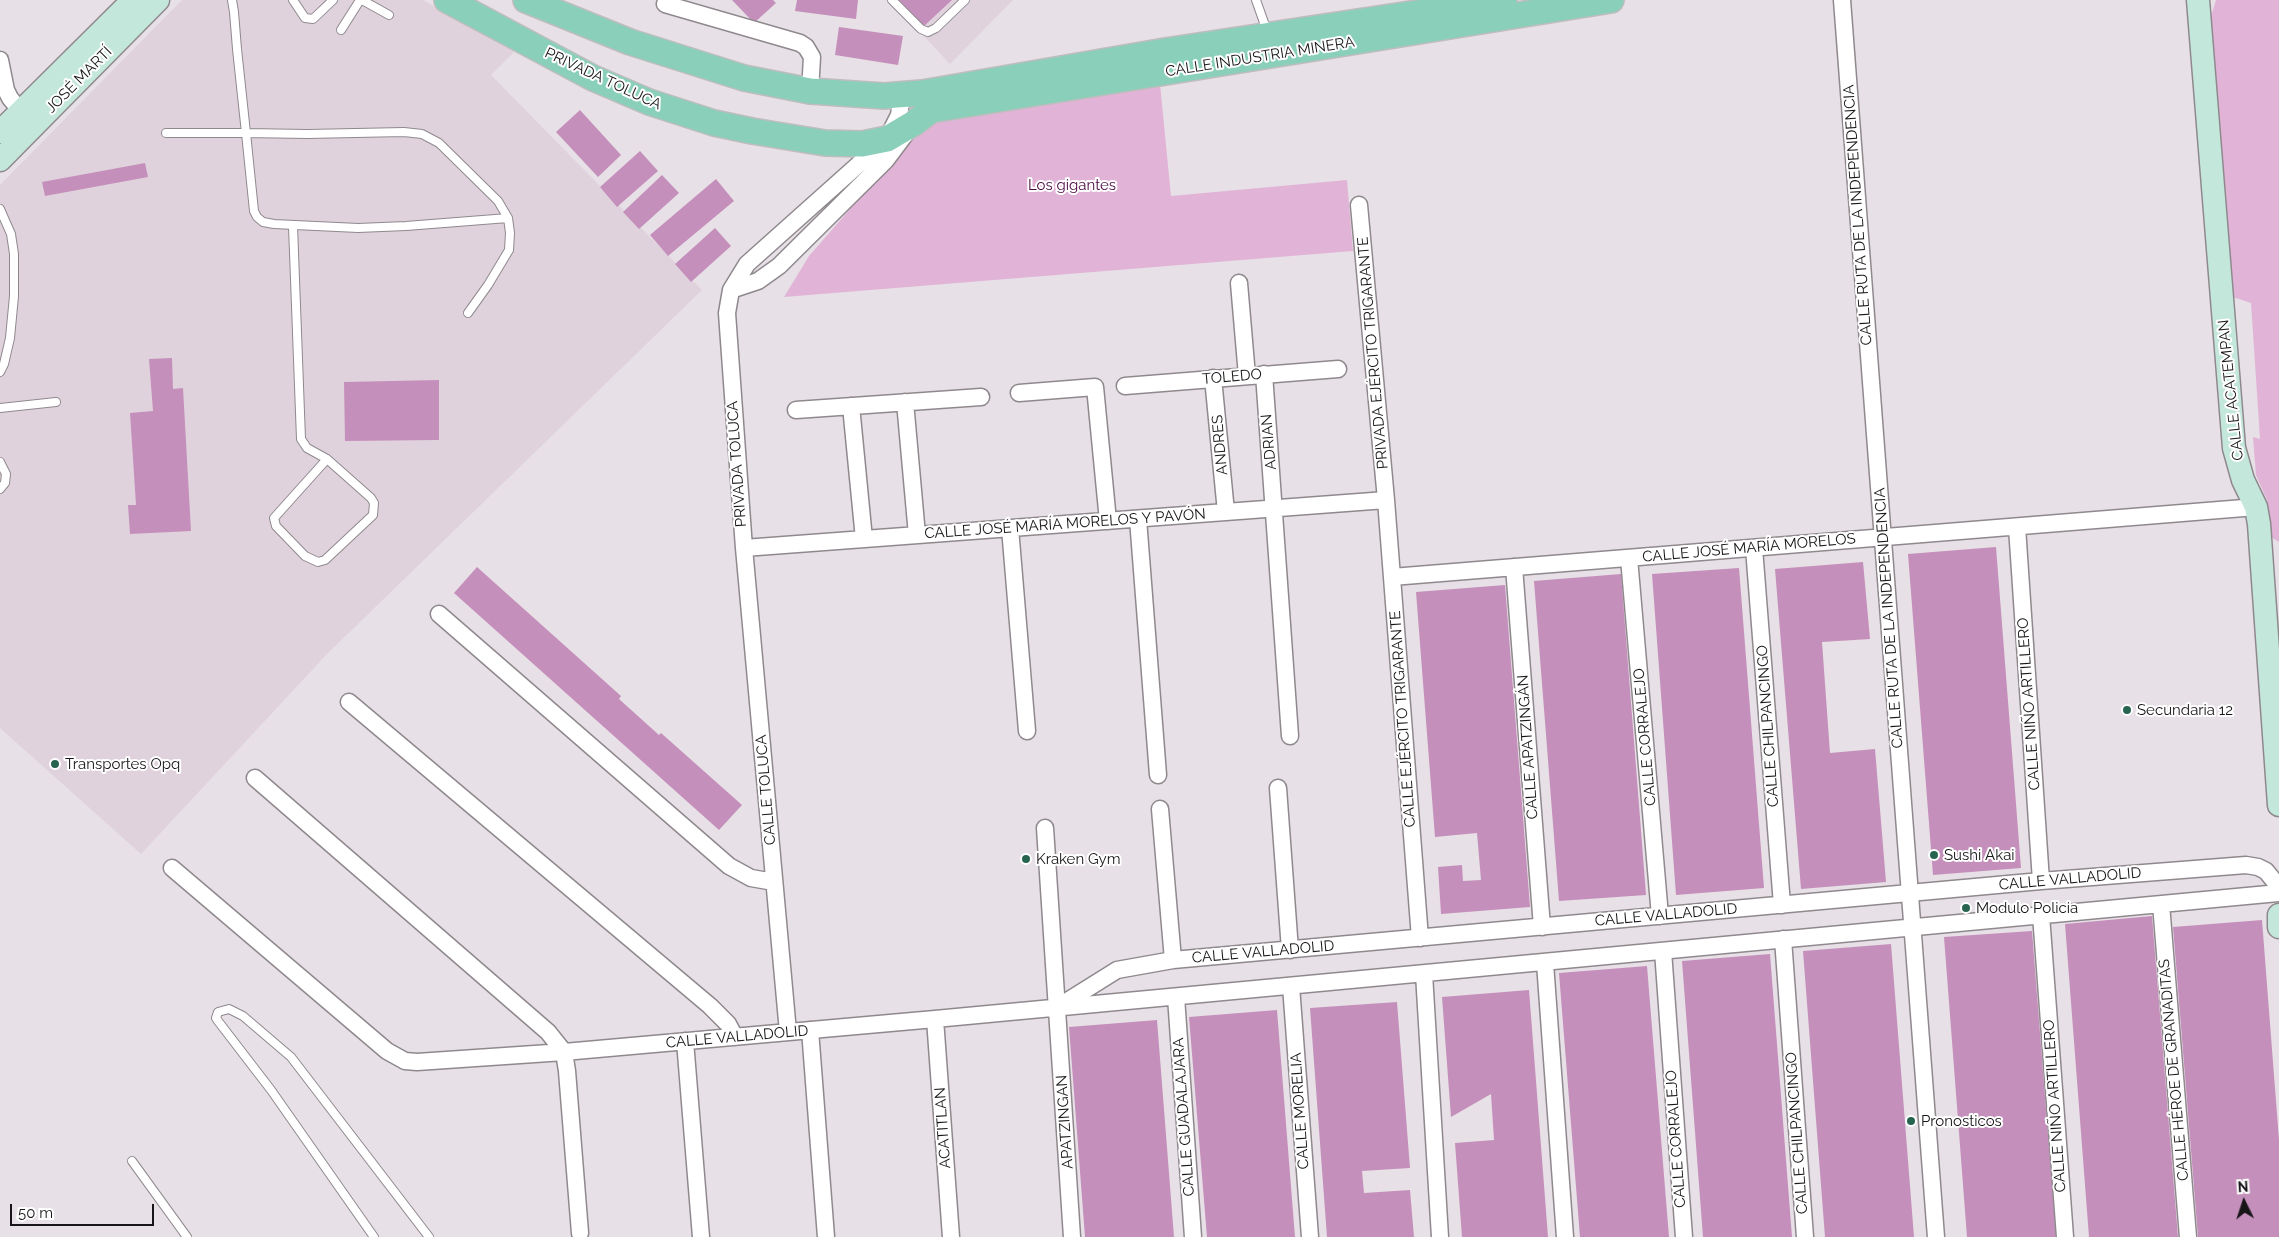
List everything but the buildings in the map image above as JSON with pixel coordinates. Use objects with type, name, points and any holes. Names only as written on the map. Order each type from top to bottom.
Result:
[{"type":"main road","name":"PRIVADA TOLUCA","points":[[447,0],[594,78],[649,102],[679,112],[752,131],[825,143],[862,144],[887,138],[914,123]]},
{"type":"main road","name":"CALLE INDUSTRIA MINERA","points":[[912,94],[1504,0]]},
{"type":"main road","name":"CALLE INDUSTRIA MINERA","points":[[914,123],[931,110],[1611,0]]},
{"type":"main road","points":[[536,2],[609,34],[744,78],[810,91],[858,96],[912,94]]},
{"type":"street","name":"JOSÉ MARTÍ","points":[[0,160],[27,119],[133,0]]},
{"type":"street","name":"JOSÉ MARTÍ","points":[[0,132],[27,119],[158,0]]},
{"type":"street","name":"CALLE RUTA DE LA INDEPENDENCIA","points":[[1842,0],[1936,1237]]},
{"type":"street","name":"CALLE ACATEMPAN","points":[[2198,0],[2234,448],[2244,480],[2256,508],[2259,524],[2279,806]]},
{"type":"street","points":[[665,4],[800,43],[806,47],[812,58],[810,91]]},
{"type":"street","points":[[0,60],[6,90],[27,119]]},
{"type":"street","points":[[731,290],[758,280],[779,266],[886,160],[914,123],[921,104],[912,94]]},
{"type":"street","name":"PRIVADA TOLUCA","points":[[744,548],[727,329],[727,313],[731,290],[747,264],[761,250],[887,138],[912,94]]},
{"type":"street","name":"PRIVADA EJÉRCITO TRIGARANTE","points":[[1360,205],[1386,500]]},
{"type":"street","points":[[1239,283],[1247,376]]},
{"type":"street","name":"TOLEDO","points":[[1125,386],[1338,369]]},
{"type":"street","name":"ADRIAN","points":[[1264,374],[1290,736]]},
{"type":"street","name":"ANDRES","points":[[1214,378],[1226,512]]},
{"type":"street","points":[[1019,393],[1096,387],[1108,521]]},
{"type":"street","points":[[796,410],[981,396]]},
{"type":"street","points":[[905,402],[917,535]]},
{"type":"street","points":[[851,406],[864,539]]},
{"type":"street","name":"CALLE JOSÉ MARÍA MORELOS Y PAVÓN","points":[[744,548],[1386,500]]},
{"type":"street","name":"CALLE EJÉRCITO TRIGARANTE","points":[[1386,500],[1420,938]]},
{"type":"street","name":"CALLE JOSÉ MARÍA MORELOS","points":[[1392,577],[2256,508]]},
{"type":"street","points":[[1138,519],[1158,775]]},
{"type":"street","name":"CALLE NIÑO ARTILLERO","points":[[2017,527],[2041,881]]},
{"type":"street","points":[[1010,528],[1027,732]]},
{"type":"street","name":"CALLE TOLUCA","points":[[744,548],[788,1032]]},
{"type":"street","name":"CALLE CHILPANCINGO","points":[[1754,548],[1782,905]]},
{"type":"street","name":"CALLE CORRALEJO","points":[[1629,558],[1660,916]]},
{"type":"street","name":"CALLE APATZINGÁN","points":[[1514,567],[1542,927]]},
{"type":"street","points":[[439,614],[729,866],[751,878],[774,882]]},
{"type":"street","points":[[348,702],[714,1010],[728,1024],[735,1037]]},
{"type":"street","points":[[255,778],[548,1032],[564,1052],[580,1233]]},
{"type":"street","points":[[1278,788],[1290,950]]},
{"type":"street","points":[[1160,809],[1174,960]]},
{"type":"street","name":"APATZINGAN","points":[[1045,828],[1072,1237]]},
{"type":"street","name":"CALLE VALLADOLID","points":[[1057,1008],[1117,970],[1174,960],[2041,881],[2246,865],[2258,867],[2266,872],[2279,887]]},
{"type":"street","name":"CALLE VALLADOLID","points":[[172,868],[387,1052],[405,1061],[417,1062],[564,1052],[1057,1008],[2279,893]]},
{"type":"street","name":"CALLE HÉROE DE GRANADITAS","points":[[2160,904],[2188,1237]]},
{"type":"street","name":"CALLE NIÑO ARTILLERO","points":[[2041,915],[2065,1237]]},
{"type":"street","points":[[2279,915],[2279,927]]},
{"type":"street","name":"CALLE CHILPANCINGO","points":[[1782,940],[1805,1237]]},
{"type":"street","name":"CALLE CORRALEJO","points":[[1663,951],[1684,1237]]},
{"type":"street","points":[[1545,963],[1565,1237]]},
{"type":"street","points":[[1424,974],[1440,1237]]},
{"type":"street","name":"CALLE MORELIA","points":[[1291,986],[1310,1237]]},
{"type":"street","name":"CALLE GUADALAJARA","points":[[1176,997],[1193,1237]]},
{"type":"street","name":"ACATITLAN","points":[[934,1019],[951,1237]]},
{"type":"street","points":[[810,1030],[826,1237]]},
{"type":"street","points":[[685,1041],[700,1237]]},
{"type":"lane","points":[[232,0],[254,211],[263,222],[293,226],[406,226],[508,218]]},
{"type":"lane","points":[[293,0],[305,18],[309,19],[316,18],[333,0]]},
{"type":"lane","points":[[341,30],[361,0],[389,15]]},
{"type":"lane","points":[[892,0],[921,29],[928,32],[936,28],[965,0]]},
{"type":"lane","points":[[1256,0],[1268,36]]},
{"type":"lane","points":[[166,133],[404,132],[422,134],[439,143],[498,201],[508,218],[510,233],[509,250],[468,313]]},
{"type":"lane","points":[[0,209],[11,234],[14,279],[10,338],[4,364],[0,372]]},
{"type":"lane","points":[[293,226],[301,439],[307,448],[327,459],[371,498],[375,509],[373,515],[325,560],[318,562],[305,556],[276,526],[274,518],[327,459]]},
{"type":"lane","points":[[0,408],[56,402]]},
{"type":"lane","points":[[0,462],[6,474],[5,483],[0,489]]},
{"type":"lane","points":[[374,1237],[271,1090],[218,1021],[216,1018],[218,1012],[229,1009],[243,1016],[291,1057],[429,1237]]},
{"type":"lane","points":[[132,1161],[187,1237]]},
{"type":"shaded area","points":[[182,0],[423,0],[514,52],[491,75],[702,290],[327,654],[141,854],[0,728],[0,185]]},
{"type":"shaded area","points":[[890,0],[1013,0],[950,64]]},
{"type":"green space","points":[[2216,0],[2279,0],[2279,542],[2271,537],[2267,500],[2256,475],[2253,437],[2260,439],[2251,303],[2233,297],[2209,23]]},
{"type":"green space","name":"Los gigantes","points":[[1160,84],[1171,196],[1347,180],[1353,251],[784,297],[809,256],[933,114]]},
{"type":"place","name":"Secundaria 12","points":[[2127,710]]},
{"type":"place","name":"Transportes Opq","points":[[55,764]]},
{"type":"place","name":"Sushi Akai","points":[[1934,855]]},
{"type":"place","name":"Kraken Gym","points":[[1026,859]]},
{"type":"place","name":"Modulo Policia","points":[[1966,908]]},
{"type":"place","name":"Pronosticos","points":[[1911,1121]]}]
